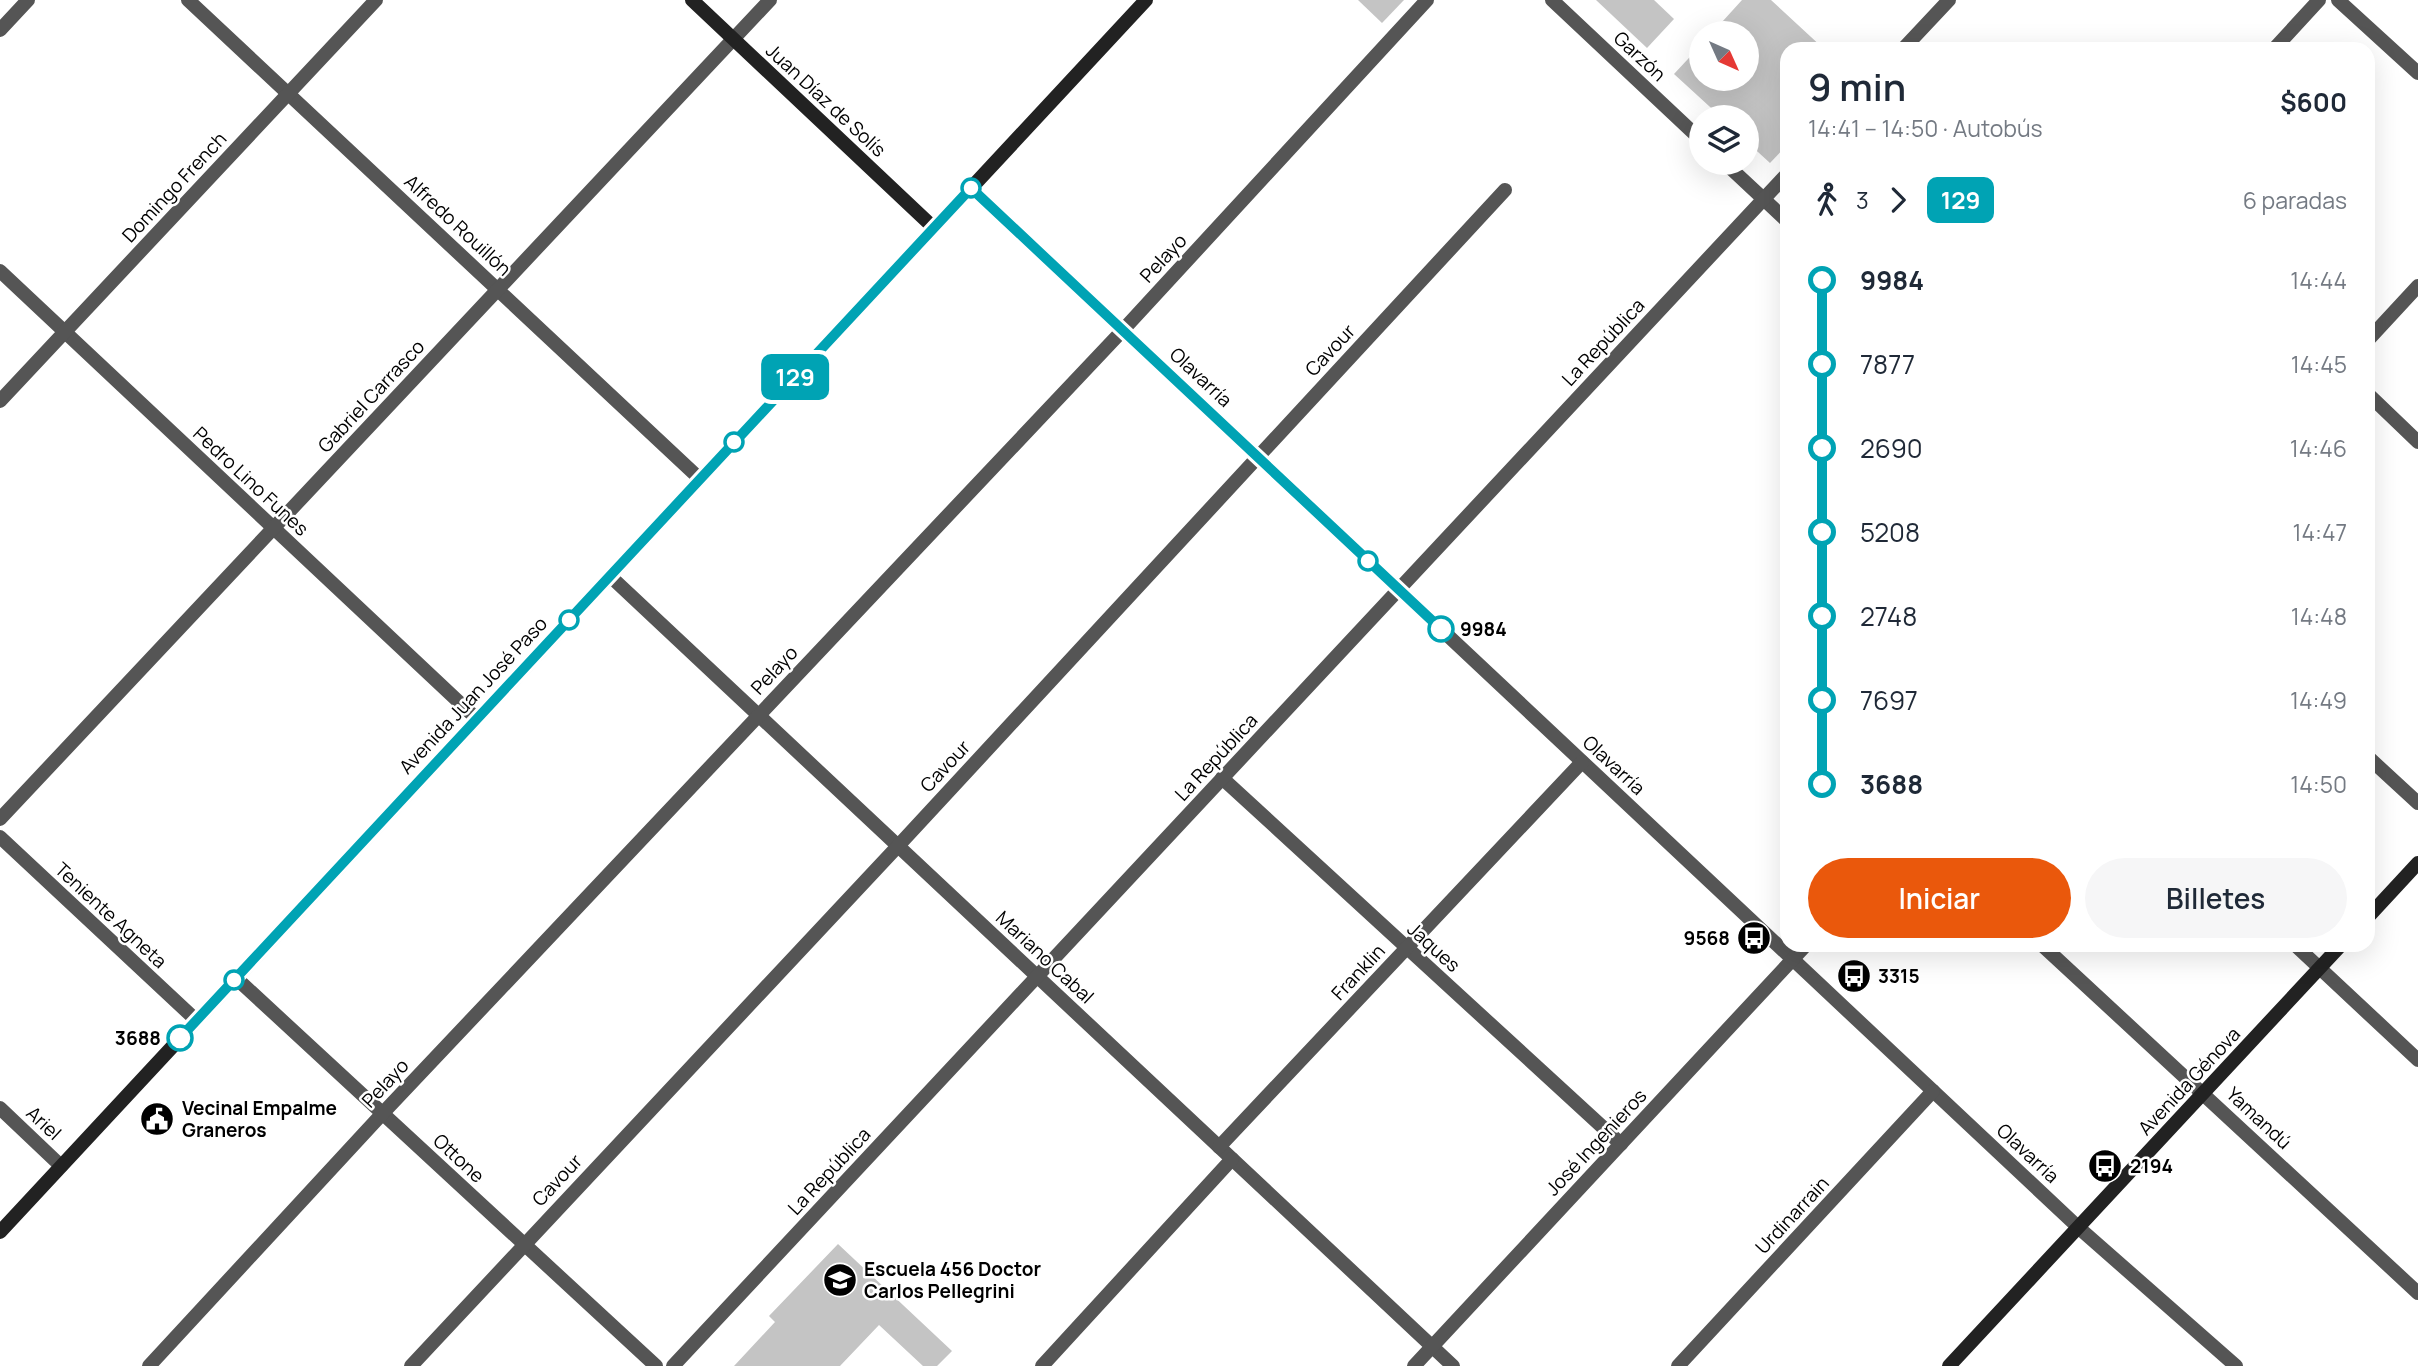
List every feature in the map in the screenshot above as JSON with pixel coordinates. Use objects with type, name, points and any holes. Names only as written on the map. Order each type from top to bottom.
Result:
[{"type":"main road","name":"Juan Díaz de Solís","points":[[692,0],[934,228]]},
{"type":"main road","name":"Avenida Juan José Paso","points":[[0,1232],[1146,0]]},
{"type":"main road","points":[[2375,909],[2418,863]]},
{"type":"main road","name":"Avenida Génova","points":[[1949,1366],[2335,952]]},
{"type":"street","points":[[0,30],[28,0]]},
{"type":"street","name":"Alfredo Rouillón","points":[[188,0],[700,479]]},
{"type":"street","name":"Domingo French","points":[[0,401],[376,0]]},
{"type":"street","name":"Gabriel Carrasco","points":[[0,819],[770,0]]},
{"type":"street","name":"Pelayo","points":[[149,1366],[382,1114],[1123,330],[1427,0]]},
{"type":"street","name":"Garzón","points":[[1552,0],[1689,129]]},
{"type":"street","points":[[1910,42],[1949,0]]},
{"type":"street","points":[[2280,42],[2319,0]]},
{"type":"street","points":[[2338,0],[2418,73]]},
{"type":"street","points":[[1738,175],[1780,215]]},
{"type":"street","name":"La República","points":[[673,1366],[1780,181]]},
{"type":"street","name":"Olavarría","points":[[971,188],[1780,947]]},
{"type":"street","name":"Cavour","points":[[411,1366],[898,846],[1505,190]]},
{"type":"street","name":"Pedro Lino Funes","points":[[0,271],[477,719]]},
{"type":"street","points":[[2375,332],[2418,286]]},
{"type":"street","points":[[2375,401],[2418,442]]},
{"type":"street","name":"Mariano Cabal","points":[[610,576],[1453,1366]]},
{"type":"street","name":"Franklin","points":[[1219,1147],[1582,762]]},
{"type":"street","points":[[2375,763],[2418,803]]},
{"type":"street","name":"Jaques","points":[[1222,778],[1621,1144]]},
{"type":"street","name":"Teniente Agneta","points":[[0,837],[196,1020]]},
{"type":"street","name":"Olavarría","points":[[1786,952],[2079,1228],[2236,1366]]},
{"type":"street","name":"José Ingenieros","points":[[1414,1366],[1800,952]]},
{"type":"street","name":"Yamandú","points":[[2050,952],[2418,1293]]},
{"type":"street","points":[[2303,952],[2418,1060]]},
{"type":"street","name":"Ottone","points":[[236,978],[656,1366]]},
{"type":"street","name":"Urdinarrain","points":[[1678,1366],[1933,1091]]},
{"type":"street","name":"Ariel","points":[[0,1108],[61,1166]]},
{"type":"street","points":[[1042,1366],[1232,1159]]},
{"type":"building","points":[[1358,0],[1404,0],[1382,23]]},
{"type":"building","points":[[1596,0],[1654,0],[1674,19],[1647,48]]},
{"type":"building","points":[[1742,0],[1771,0],[1816,42],[1780,42],[1780,152],[1770,163],[1759,153],[1759,105],[1708,105],[1693,91],[1759,91],[1759,21],[1723,21]]},
{"type":"building","points":[[1689,58],[1689,88],[1674,74]]},
{"type":"building","name":"Escuela 456 Doctor Carlos Pellegrini","points":[[838,1244],[952,1351],[937,1366],[923,1366],[879,1325],[840,1366],[734,1366],[775,1322],[769,1316]]},
{"type":"bus line","name":"129","points":[[180,1038],[971,188],[1441,629]]},
{"type":"place","name":"9984","points":[[1441,629]]},
{"type":"place","name":"9568","points":[[1754,938]]},
{"type":"place","name":"3315","points":[[1854,976]]},
{"type":"place","name":"3688","points":[[180,1038]]},
{"type":"place","name":"Vecinal Empalme Graneros","points":[[157,1119]]},
{"type":"place","name":"2194","points":[[2105,1166]]},
{"type":"place","name":"Escuela 456 Doctor Carlos Pellegrini","points":[[840,1280]]}]
